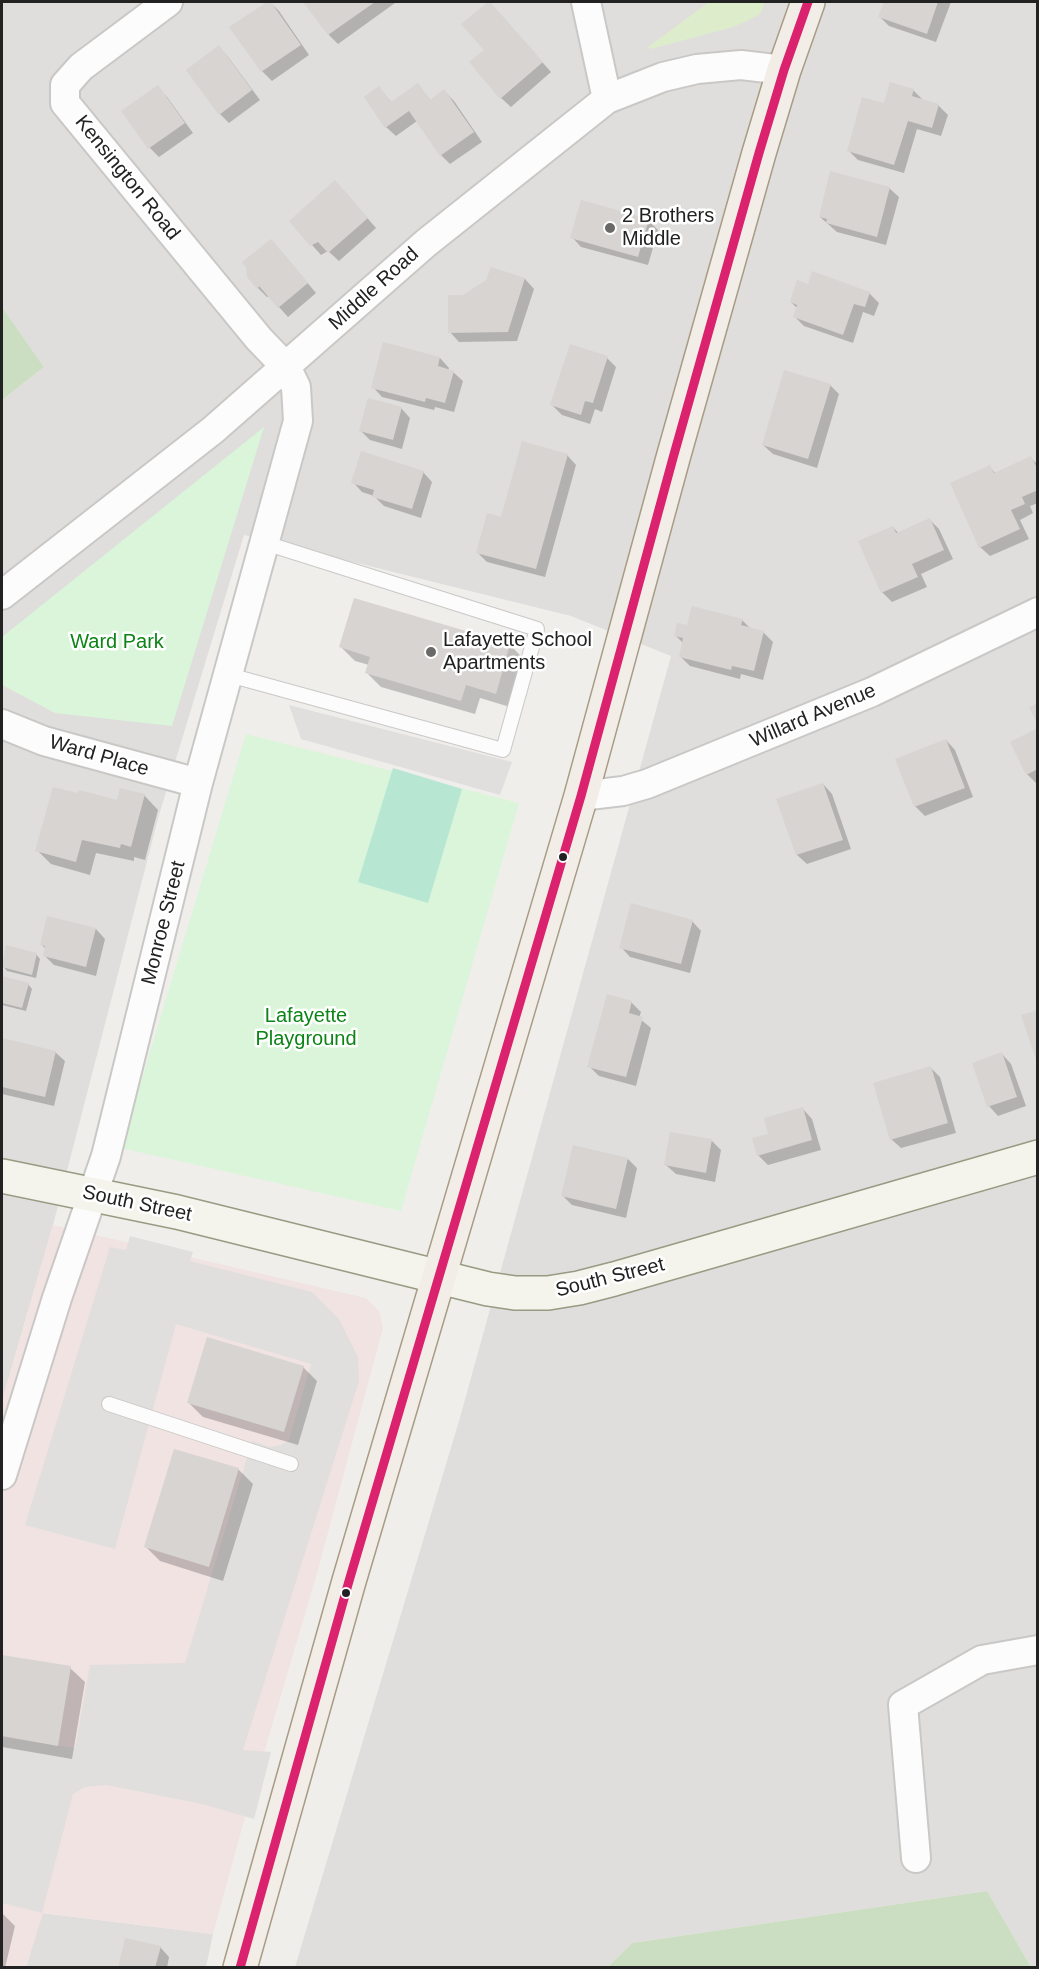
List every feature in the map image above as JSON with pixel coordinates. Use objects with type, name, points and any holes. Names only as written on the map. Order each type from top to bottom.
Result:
[{"type":"main road","points":[[240,1968],[352,1570],[581,796],[673,458],[784,70],[808,2]]},
{"type":"street","name":"Kensington Road","points":[[168,2],[81,67],[65,85],[65,103],[259,339],[286,367]]},
{"type":"street","points":[[586,2],[607,99]]},
{"type":"street","name":"Middle Road","points":[[2,595],[213,430],[426,243],[607,99],[663,77],[697,69],[741,65],[784,70]]},
{"type":"street","name":"Monroe Street","points":[[2,1475],[57,1298],[106,1156],[198,783],[298,421],[296,387],[286,367]]},
{"type":"street","name":"Willard Avenue","points":[[581,796],[623,791],[657,780],[872,692],[1038,612]]},
{"type":"street","name":"Ward Place","points":[[2,724],[44,741],[198,783]]},
{"type":"street","name":"South Street","points":[[2,1176],[177,1212],[488,1289],[515,1293],[548,1293],[579,1288],[1038,1157]]},
{"type":"street","points":[[916,1858],[903,1705],[982,1660],[1038,1650]]},
{"type":"lane","points":[[229,675],[503,750],[537,629],[265,543]]},
{"type":"lane","points":[[109,1404],[291,1464]]},
{"type":"shaded area","points":[[2,2],[1037,2],[1037,1967],[1031,1967],[987,1891],[632,1943],[608,1967],[295,1967],[459,1421],[671,656],[571,616],[244,535],[159,815],[53,1225],[2,1401],[2,400],[44,367],[2,307]]},
{"type":"shaded area","points":[[289,705],[512,762],[500,795],[301,739]]},
{"type":"shaded area","points":[[53,1225],[366,1298],[379,1311],[383,1328],[316,1577],[213,1934],[43,1913],[26,1967],[2,1967],[2,1401]]},
{"type":"shaded area","points":[[130,1236],[193,1252],[190,1261],[312,1292],[339,1319],[358,1357],[359,1381],[243,1750],[271,1752],[254,1819],[202,1804],[106,1785],[85,1787],[73,1794],[42,1913],[2,1903],[2,1737],[75,1748],[90,1665],[185,1663],[252,1441],[270,1447],[281,1445],[289,1440],[311,1364],[176,1324],[115,1549],[25,1525],[110,1247],[126,1250]]},
{"type":"shaded area","points":[[42,1913],[213,1934],[206,1967],[26,1968]]},
{"type":"green space","points":[[709,2],[765,2],[760,14],[733,27],[651,49],[648,47]]},
{"type":"green space","points":[[2,307],[44,367],[2,400]]},
{"type":"green space","name":"Ward Park","points":[[264,427],[172,726],[55,713],[2,685],[2,637]]},
{"type":"green space","name":"Lafayette Playground","points":[[246,734],[519,803],[401,1211],[121,1148]]},
{"type":"green space","points":[[393,768],[462,789],[428,903],[358,882]]},
{"type":"green space","points":[[987,1891],[1031,1967],[608,1967],[632,1943]]},
{"type":"building","points":[[267,2],[271,2],[301,45],[261,72],[229,27]]},
{"type":"building","points":[[303,2],[375,2],[328,35]]},
{"type":"building","points":[[488,2],[543,62],[500,99],[469,62],[484,50],[461,24]]},
{"type":"building","points":[[884,2],[938,2],[927,34],[878,17]]},
{"type":"building","points":[[219,45],[252,90],[219,115],[186,70]]},
{"type":"building","points":[[890,82],[914,89],[912,96],[939,104],[932,128],[908,121],[894,165],[847,151],[862,97],[884,103]]},
{"type":"building","points":[[418,83],[430,100],[444,89],[474,132],[440,156],[409,111],[385,128],[364,97],[379,86],[391,102]]},
{"type":"building","points":[[158,85],[185,123],[148,149],[121,111]]},
{"type":"building","points":[[830,171],[890,187],[877,237],[826,223],[827,219],[819,217]]},
{"type":"building","points":[[335,180],[368,218],[328,253],[318,242],[310,246],[289,221]]},
{"type":"building","name":"2 Brothers Middle","points":[[581,200],[649,219],[638,257],[570,238]]},
{"type":"building","points":[[271,239],[308,283],[278,308],[259,286],[257,289],[247,277],[246,267],[242,262]]},
{"type":"building","points":[[491,267],[525,278],[508,332],[448,333],[448,295],[463,295],[486,280]]},
{"type":"building","points":[[812,271],[870,292],[865,307],[854,304],[843,335],[793,317],[797,305],[790,302],[797,280],[808,284]]},
{"type":"building","points":[[383,342],[440,357],[438,366],[454,371],[445,403],[426,398],[425,402],[371,388]]},
{"type":"building","points":[[570,344],[608,356],[593,403],[585,401],[581,415],[550,405]]},
{"type":"building","points":[[784,370],[831,384],[808,459],[762,445]]},
{"type":"building","points":[[368,398],[402,407],[393,440],[359,431]]},
{"type":"building","points":[[522,441],[568,454],[536,569],[476,553],[487,513],[501,517]]},
{"type":"building","points":[[361,451],[424,471],[412,509],[372,497],[374,490],[351,483]]},
{"type":"building","points":[[1031,456],[1038,470],[1038,490],[1022,497],[1025,504],[1011,510],[1020,529],[979,548],[950,483],[990,465],[994,473]]},
{"type":"building","points":[[930,518],[944,550],[912,564],[918,577],[881,593],[858,541],[893,526],[896,533]]},
{"type":"building","name":"Lafayette School Apartments","points":[[354,598],[510,644],[496,694],[466,685],[461,701],[365,673],[370,657],[339,647]]},
{"type":"building","points":[[692,606],[743,619],[741,625],[764,631],[754,671],[732,666],[731,670],[679,657],[683,638],[674,636],[677,623],[687,625]]},
{"type":"building","points":[[1038,703],[1038,725],[1029,707]]},
{"type":"building","points":[[1038,728],[1038,769],[1026,775],[1010,742]]},
{"type":"building","points":[[946,739],[965,788],[914,807],[895,759]]},
{"type":"building","points":[[823,783],[843,840],[796,855],[776,799]]},
{"type":"building","points":[[53,787],[78,793],[79,790],[117,800],[120,788],[145,794],[131,847],[121,844],[120,848],[82,840],[76,862],[35,851]]},
{"type":"building","points":[[631,903],[693,920],[681,964],[619,948]]},
{"type":"building","points":[[47,916],[96,928],[86,967],[43,956],[45,946],[40,945]]},
{"type":"building","points":[[6,945],[37,953],[32,975],[2,967]]},
{"type":"building","points":[[2,976],[29,983],[22,1008],[2,1003]]},
{"type":"building","points":[[607,994],[632,1001],[629,1013],[643,1017],[626,1077],[587,1067]]},
{"type":"building","points":[[1038,1010],[1038,1062],[1037,1062],[1021,1015]]},
{"type":"building","points":[[2,1038],[56,1051],[45,1097],[2,1087]]},
{"type":"building","points":[[1002,1052],[1017,1097],[987,1107],[972,1063]]},
{"type":"building","points":[[931,1066],[948,1123],[890,1140],[873,1083]]},
{"type":"building","points":[[803,1107],[812,1140],[757,1156],[752,1138],[768,1134],[764,1118]]},
{"type":"building","points":[[670,1132],[712,1139],[706,1173],[664,1165]]},
{"type":"building","points":[[573,1145],[628,1158],[616,1209],[561,1196]]},
{"type":"building","points":[[207,1337],[304,1366],[284,1432],[187,1403]]},
{"type":"building","points":[[174,1449],[239,1468],[209,1567],[144,1547]]},
{"type":"building","points":[[2,1655],[71,1666],[58,1746],[2,1736]]},
{"type":"building","points":[[125,1938],[161,1946],[155,1968],[118,1968]]},
{"type":"transit line","points":[[240,1968],[349,1581],[581,796],[759,153],[784,70],[808,2]]},
{"type":"place","name":"2 Brothers Middle","points":[[610,228]]},
{"type":"place","name":"Lafayette School Apartments","points":[[431,652]]}]
